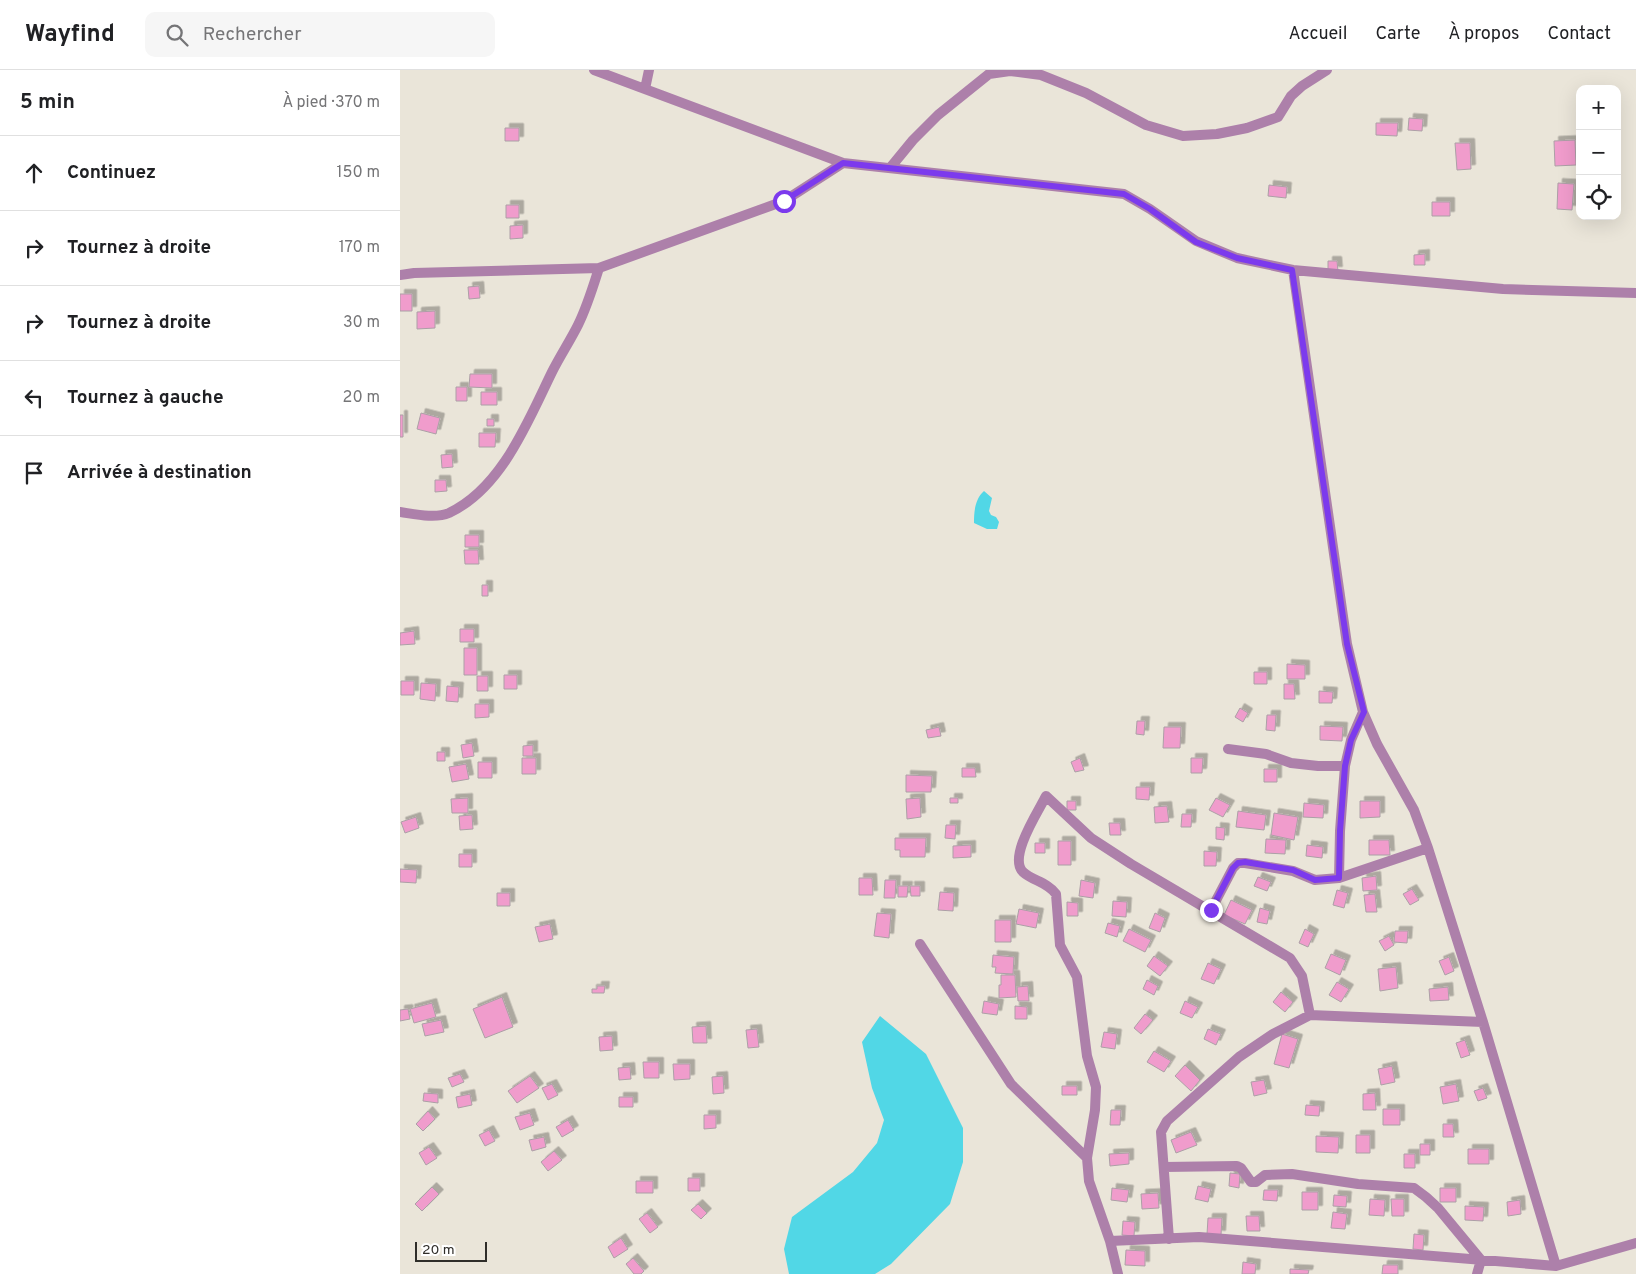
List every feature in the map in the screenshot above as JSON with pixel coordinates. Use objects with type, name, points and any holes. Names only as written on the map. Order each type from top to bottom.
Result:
[{"type":"street","points":[[594,70],[843,163],[1124,194],[1150,209],[1196,242],[1237,258],[1292,270],[1503,289],[1636,293]]},
{"type":"street","points":[[645,89],[649,70]]},
{"type":"street","points":[[890,168],[913,140],[938,115],[990,74],[1010,71],[1041,75],[1086,93],[1146,125],[1183,136],[1217,134],[1247,128],[1278,117],[1291,96],[1302,86],[1327,70]]},
{"type":"street","points":[[400,275],[414,273],[599,268],[784,201],[843,163]]},
{"type":"street","points":[[400,512],[428,515],[446,514],[465,504],[483,487],[504,461],[534,411],[553,370],[579,323],[592,292],[599,268]]},
{"type":"street","points":[[1292,270],[1347,644],[1364,712],[1377,744],[1414,810],[1428,848],[1483,1022],[1556,1266]]},
{"type":"street","points":[[1339,878],[1340,831],[1345,766],[1351,740],[1364,712]]},
{"type":"street","points":[[1228,749],[1266,754],[1291,763],[1345,766]]},
{"type":"street","points":[[1118,1274],[1110,1241],[1089,1181],[1088,1158],[1095,1110],[1096,1088],[1087,1056],[1077,977],[1060,946],[1056,894],[1051,887],[1024,872],[1018,863],[1018,854],[1046,796],[1091,838],[1131,864],[1290,958],[1302,976],[1310,1015]]},
{"type":"street","points":[[1211,910],[1233,868],[1238,863],[1245,862],[1293,870],[1315,880],[1339,878],[1428,848]]},
{"type":"street","points":[[920,944],[1011,1084],[1088,1158]]},
{"type":"street","points":[[1169,1240],[1161,1132],[1167,1121],[1239,1057],[1273,1034],[1310,1015],[1483,1022]]},
{"type":"street","points":[[1164,1167],[1237,1166],[1241,1168],[1251,1182],[1256,1182],[1265,1175],[1292,1174],[1358,1184],[1414,1188],[1438,1208],[1481,1260]]},
{"type":"street","points":[[1110,1241],[1226,1239],[1556,1266],[1636,1243]]},
{"type":"street","points":[[1478,1274],[1481,1260]]},
{"type":"water","points":[[984,491],[992,498],[989,511],[999,522],[997,529],[987,529],[974,523],[977,501]]},
{"type":"water","points":[[880,1016],[926,1054],[963,1128],[963,1162],[950,1204],[891,1264],[875,1274],[789,1274],[784,1249],[792,1217],[853,1172],[877,1143],[884,1120],[872,1088],[862,1042]]},
{"type":"building","points":[[1409,118],[1423,119],[1422,131],[1408,130]]},
{"type":"building","points":[[1376,123],[1398,123],[1397,136],[1376,135]]},
{"type":"building","points":[[505,128],[519,128],[519,141],[505,141]]},
{"type":"building","points":[[1575,140],[1576,165],[1555,166],[1554,141]]},
{"type":"building","points":[[1455,143],[1470,143],[1471,169],[1457,170]]},
{"type":"building","points":[[1558,183],[1574,184],[1572,210],[1557,209]]},
{"type":"building","points":[[1269,185],[1287,187],[1286,198],[1268,196]]},
{"type":"building","points":[[1432,202],[1450,202],[1450,216],[1432,216]]},
{"type":"building","points":[[506,205],[519,205],[519,218],[506,218]]},
{"type":"building","points":[[523,225],[523,238],[510,239],[510,226]]},
{"type":"building","points":[[1425,254],[1425,265],[1414,265],[1414,255]]},
{"type":"building","points":[[1328,261],[1337,261],[1338,271],[1328,271]]},
{"type":"building","points":[[479,286],[480,298],[469,299],[468,287]]},
{"type":"building","points":[[400,294],[412,294],[412,311],[400,311]]},
{"type":"building","points":[[435,311],[435,328],[417,329],[417,312]]},
{"type":"building","points":[[470,374],[492,374],[492,388],[469,387]]},
{"type":"building","points":[[456,387],[467,387],[467,401],[456,401]]},
{"type":"building","points":[[481,392],[497,392],[497,405],[481,405]]},
{"type":"building","points":[[421,413],[440,418],[436,434],[417,429]]},
{"type":"building","points":[[400,415],[403,415],[403,437],[400,437]]},
{"type":"building","points":[[487,419],[494,419],[494,426],[487,426]]},
{"type":"building","points":[[479,433],[496,433],[495,447],[479,447]]},
{"type":"building","points":[[452,454],[453,467],[442,468],[441,455]]},
{"type":"building","points":[[435,480],[446,480],[447,491],[435,492]]},
{"type":"building","points":[[465,535],[479,535],[479,547],[465,547]]},
{"type":"building","points":[[464,550],[478,550],[479,564],[465,564]]},
{"type":"building","points":[[482,585],[488,585],[488,596],[482,596]]},
{"type":"building","points":[[460,629],[474,629],[474,642],[460,642]]},
{"type":"building","points":[[414,631],[415,644],[400,645],[400,633]]},
{"type":"building","points":[[464,648],[477,648],[477,675],[464,675]]},
{"type":"building","points":[[1287,664],[1305,665],[1305,679],[1287,679]]},
{"type":"building","points":[[1254,672],[1267,672],[1267,684],[1254,684]]},
{"type":"building","points":[[504,675],[517,675],[517,689],[504,689]]},
{"type":"building","points":[[477,676],[488,676],[488,691],[477,691]]},
{"type":"building","points":[[401,681],[414,681],[414,695],[401,695]]},
{"type":"building","points":[[421,683],[436,684],[435,701],[420,699]]},
{"type":"building","points":[[1284,684],[1294,684],[1295,699],[1284,699]]},
{"type":"building","points":[[447,686],[459,687],[458,702],[446,701]]},
{"type":"building","points":[[1319,691],[1333,692],[1332,703],[1319,703]]},
{"type":"building","points":[[475,704],[489,704],[489,717],[475,718]]},
{"type":"building","points":[[1240,708],[1248,713],[1243,722],[1235,717]]},
{"type":"building","points":[[1267,715],[1276,715],[1275,731],[1266,730]]},
{"type":"building","points":[[1137,721],[1145,721],[1144,735],[1136,734]]},
{"type":"building","points":[[1320,726],[1343,727],[1342,741],[1320,740]]},
{"type":"building","points":[[939,727],[941,736],[928,738],[926,730]]},
{"type":"building","points":[[1164,727],[1181,727],[1180,748],[1163,748]]},
{"type":"building","points":[[472,743],[474,756],[463,758],[461,745]]},
{"type":"building","points":[[533,745],[533,756],[523,756],[523,746]]},
{"type":"building","points":[[437,752],[445,752],[445,761],[437,761]]},
{"type":"building","points":[[522,758],[536,758],[536,774],[522,774]]},
{"type":"building","points":[[1080,758],[1084,770],[1075,772],[1071,762]]},
{"type":"building","points":[[1191,758],[1203,758],[1202,773],[1191,773]]},
{"type":"building","points":[[478,762],[492,762],[492,778],[478,778]]},
{"type":"building","points":[[466,764],[469,779],[452,782],[449,767]]},
{"type":"building","points":[[962,768],[975,768],[976,777],[962,777]]},
{"type":"building","points":[[1264,769],[1277,769],[1277,782],[1264,782]]},
{"type":"building","points":[[906,775],[932,776],[931,792],[906,792]]},
{"type":"building","points":[[1136,787],[1150,787],[1149,800],[1136,799]]},
{"type":"building","points":[[468,798],[468,813],[452,813],[451,799]]},
{"type":"building","points":[[920,798],[921,817],[907,819],[906,799]]},
{"type":"building","points":[[950,798],[958,798],[958,803],[950,803]]},
{"type":"building","points":[[1216,798],[1230,805],[1223,817],[1209,810]]},
{"type":"building","points":[[1067,801],[1076,801],[1076,810],[1067,810]]},
{"type":"building","points":[[1360,801],[1380,801],[1380,817],[1360,818]]},
{"type":"building","points":[[1304,803],[1324,805],[1323,818],[1303,817]]},
{"type":"building","points":[[1167,806],[1169,822],[1155,823],[1154,807]]},
{"type":"building","points":[[1238,811],[1266,815],[1264,830],[1236,827]]},
{"type":"building","points":[[1274,813],[1298,817],[1294,840],[1271,835]]},
{"type":"building","points":[[1182,814],[1192,814],[1191,827],[1181,827]]},
{"type":"building","points":[[472,815],[473,829],[460,830],[459,816]]},
{"type":"building","points":[[416,817],[419,828],[405,833],[401,822]]},
{"type":"building","points":[[1109,823],[1120,823],[1121,835],[1110,835]]},
{"type":"building","points":[[946,825],[956,825],[955,839],[945,838]]},
{"type":"building","points":[[1216,827],[1225,828],[1224,840],[1216,839]]},
{"type":"building","points":[[895,838],[926,838],[925,857],[900,857],[900,850],[895,850]]},
{"type":"building","points":[[1266,839],[1286,840],[1285,854],[1265,853]]},
{"type":"building","points":[[1369,840],[1389,840],[1390,855],[1369,855]]},
{"type":"building","points":[[1058,841],[1071,841],[1071,865],[1058,865]]},
{"type":"building","points":[[1035,843],[1045,843],[1045,853],[1035,853]]},
{"type":"building","points":[[971,845],[971,857],[953,858],[953,846]]},
{"type":"building","points":[[1307,845],[1323,847],[1322,858],[1306,856]]},
{"type":"building","points":[[1204,851],[1217,852],[1216,866],[1204,866]]},
{"type":"building","points":[[459,854],[472,854],[472,867],[459,867]]},
{"type":"building","points":[[400,869],[417,870],[416,883],[400,882]]},
{"type":"building","points":[[1376,876],[1377,890],[1363,891],[1362,878]]},
{"type":"building","points":[[1258,877],[1271,882],[1267,891],[1254,886]]},
{"type":"building","points":[[859,878],[872,878],[873,895],[859,895]]},
{"type":"building","points":[[885,880],[896,880],[895,898],[884,898]]},
{"type":"building","points":[[1081,880],[1095,883],[1093,898],[1079,896]]},
{"type":"building","points":[[898,886],[908,886],[907,897],[898,897]]},
{"type":"building","points":[[910,886],[920,886],[920,896],[911,896]]},
{"type":"building","points":[[1412,889],[1419,900],[1410,905],[1403,894]]},
{"type":"building","points":[[1337,890],[1348,893],[1344,908],[1333,905]]},
{"type":"building","points":[[940,892],[954,893],[953,911],[938,910]]},
{"type":"building","points":[[497,893],[510,893],[510,906],[497,906]]},
{"type":"building","points":[[1375,894],[1377,912],[1366,912],[1364,895]]},
{"type":"building","points":[[1231,900],[1252,910],[1245,924],[1224,915]]},
{"type":"building","points":[[1113,901],[1127,902],[1126,917],[1112,916]]},
{"type":"building","points":[[1067,902],[1078,903],[1078,916],[1067,916]]},
{"type":"building","points":[[1260,908],[1270,911],[1267,924],[1257,922]]},
{"type":"building","points":[[1019,909],[1039,913],[1036,928],[1016,924]]},
{"type":"building","points":[[877,913],[891,914],[889,938],[874,936]]},
{"type":"building","points":[[1155,913],[1165,918],[1160,932],[1149,928]]},
{"type":"building","points":[[995,920],[1011,920],[1011,942],[995,942]]},
{"type":"building","points":[[1108,923],[1120,926],[1117,937],[1105,933]]},
{"type":"building","points":[[550,924],[553,939],[539,942],[535,927]]},
{"type":"building","points":[[1129,929],[1151,940],[1145,952],[1123,941]]},
{"type":"building","points":[[1305,929],[1314,934],[1308,947],[1299,943]]},
{"type":"building","points":[[1395,931],[1408,931],[1407,943],[1394,942]]},
{"type":"building","points":[[1389,936],[1394,945],[1385,951],[1379,941]]},
{"type":"building","points":[[1331,954],[1346,960],[1340,975],[1325,968]]},
{"type":"building","points":[[993,955],[1014,957],[1013,974],[995,973],[996,967],[992,967]]},
{"type":"building","points":[[1154,956],[1168,966],[1160,976],[1147,966]]},
{"type":"building","points":[[1449,957],[1454,971],[1445,975],[1439,961]]},
{"type":"building","points":[[1208,963],[1221,969],[1214,984],[1201,979]]},
{"type":"building","points":[[1396,967],[1398,988],[1380,991],[1378,969]]},
{"type":"building","points":[[1001,975],[1015,975],[1016,997],[999,998]]},
{"type":"building","points":[[1147,980],[1158,986],[1154,995],[1143,989]]},
{"type":"building","points":[[1337,982],[1349,989],[1341,1002],[1329,995]]},
{"type":"building","points":[[597,986],[605,986],[604,993],[592,993],[592,989],[597,989]]},
{"type":"building","points":[[1028,986],[1029,1001],[1018,1001],[1017,987]]},
{"type":"building","points":[[1448,987],[1449,1000],[1430,1001],[1429,989]]},
{"type":"building","points":[[1281,992],[1293,1002],[1285,1012],[1273,1002]]},
{"type":"building","points":[[502,997],[513,1027],[485,1038],[473,1009]]},
{"type":"building","points":[[984,1001],[999,1004],[997,1015],[982,1013]]},
{"type":"building","points":[[1185,1001],[1198,1007],[1192,1018],[1180,1013]]},
{"type":"building","points":[[432,1003],[436,1017],[414,1023],[410,1009]]},
{"type":"building","points":[[1015,1006],[1027,1007],[1027,1019],[1015,1019]]},
{"type":"building","points":[[408,1009],[410,1019],[400,1021],[400,1010]]},
{"type":"building","points":[[1145,1014],[1153,1020],[1141,1034],[1134,1028]]},
{"type":"building","points":[[441,1020],[444,1032],[425,1036],[422,1024]]},
{"type":"building","points":[[706,1026],[707,1043],[693,1043],[692,1027]]},
{"type":"building","points":[[757,1029],[759,1047],[748,1048],[746,1030]]},
{"type":"building","points":[[1208,1029],[1221,1034],[1216,1045],[1204,1039]]},
{"type":"building","points":[[1104,1032],[1117,1034],[1115,1049],[1101,1047]]},
{"type":"building","points":[[1282,1034],[1298,1039],[1289,1068],[1274,1064]]},
{"type":"building","points":[[612,1036],[613,1050],[600,1051],[599,1037]]},
{"type":"building","points":[[1465,1040],[1470,1055],[1461,1058],[1456,1043]]},
{"type":"building","points":[[1154,1051],[1171,1061],[1164,1072],[1147,1062]]},
{"type":"building","points":[[643,1062],[659,1062],[659,1078],[644,1078]]},
{"type":"building","points":[[673,1064],[690,1064],[690,1079],[674,1080]]},
{"type":"building","points":[[1185,1065],[1200,1080],[1191,1091],[1175,1076]]},
{"type":"building","points":[[1392,1066],[1395,1082],[1381,1085],[1378,1069]]},
{"type":"building","points":[[630,1067],[631,1079],[619,1080],[618,1068]]},
{"type":"building","points":[[460,1074],[464,1082],[452,1087],[448,1078]]},
{"type":"building","points":[[530,1076],[539,1088],[517,1103],[508,1091]]},
{"type":"building","points":[[723,1076],[724,1093],[713,1094],[712,1077]]},
{"type":"building","points":[[1264,1080],[1267,1093],[1254,1096],[1251,1082]]},
{"type":"building","points":[[552,1084],[558,1095],[548,1100],[542,1088]]},
{"type":"building","points":[[1456,1084],[1459,1101],[1443,1104],[1440,1087]]},
{"type":"building","points":[[1062,1086],[1077,1086],[1077,1095],[1062,1095]]},
{"type":"building","points":[[1483,1088],[1487,1098],[1478,1101],[1474,1091]]},
{"type":"building","points":[[424,1093],[438,1094],[438,1103],[423,1101]]},
{"type":"building","points":[[1375,1093],[1376,1110],[1363,1110],[1363,1094]]},
{"type":"building","points":[[470,1094],[472,1105],[458,1108],[456,1097]]},
{"type":"building","points":[[619,1097],[633,1097],[633,1107],[619,1107]]},
{"type":"building","points":[[1306,1105],[1320,1106],[1319,1116],[1305,1115]]},
{"type":"building","points":[[1383,1109],[1400,1109],[1400,1125],[1383,1125]]},
{"type":"building","points":[[1111,1110],[1121,1110],[1120,1125],[1110,1125]]},
{"type":"building","points":[[428,1111],[435,1119],[423,1131],[416,1124]]},
{"type":"building","points":[[530,1113],[534,1125],[520,1130],[515,1117]]},
{"type":"building","points":[[704,1115],[716,1115],[716,1128],[704,1129]]},
{"type":"building","points":[[568,1120],[574,1130],[562,1137],[556,1127]]},
{"type":"building","points":[[1443,1124],[1453,1124],[1454,1137],[1443,1137]]},
{"type":"building","points":[[489,1130],[495,1141],[485,1146],[479,1135]]},
{"type":"building","points":[[1191,1132],[1197,1145],[1176,1153],[1171,1140]]},
{"type":"building","points":[[1356,1135],[1370,1135],[1370,1153],[1356,1153]]},
{"type":"building","points":[[1316,1136],[1339,1137],[1338,1153],[1316,1152]]},
{"type":"building","points":[[544,1137],[546,1147],[532,1151],[529,1140]]},
{"type":"building","points":[[1420,1144],[1430,1144],[1430,1155],[1420,1155]]},
{"type":"building","points":[[429,1147],[437,1158],[426,1165],[419,1153]]},
{"type":"building","points":[[1468,1149],[1489,1149],[1489,1164],[1468,1164]]},
{"type":"building","points":[[554,1151],[562,1160],[548,1171],[541,1162]]},
{"type":"building","points":[[1129,1153],[1129,1164],[1110,1166],[1109,1154]]},
{"type":"building","points":[[1404,1154],[1415,1154],[1415,1168],[1404,1168]]},
{"type":"building","points":[[1230,1173],[1240,1174],[1239,1188],[1229,1186]]},
{"type":"building","points":[[688,1178],[700,1178],[700,1191],[688,1191]]},
{"type":"building","points":[[636,1181],[653,1181],[653,1193],[636,1193]]},
{"type":"building","points":[[1198,1186],[1211,1189],[1208,1202],[1195,1199]]},
{"type":"building","points":[[432,1187],[439,1194],[422,1211],[415,1204]]},
{"type":"building","points":[[1112,1188],[1129,1190],[1127,1202],[1111,1200]]},
{"type":"building","points":[[1440,1188],[1456,1188],[1456,1202],[1440,1202]]},
{"type":"building","points":[[1264,1190],[1278,1190],[1277,1201],[1263,1200]]},
{"type":"building","points":[[1302,1192],[1318,1192],[1318,1210],[1302,1210]]},
{"type":"building","points":[[1158,1193],[1159,1208],[1142,1209],[1141,1194]]},
{"type":"building","points":[[1334,1195],[1347,1196],[1346,1207],[1333,1206]]},
{"type":"building","points":[[1370,1199],[1385,1200],[1384,1216],[1369,1215]]},
{"type":"building","points":[[1391,1199],[1404,1199],[1404,1216],[1392,1216]]},
{"type":"building","points":[[1520,1200],[1521,1214],[1508,1216],[1507,1202]]},
{"type":"building","points":[[698,1204],[707,1213],[701,1219],[691,1210]]},
{"type":"building","points":[[1465,1206],[1484,1207],[1483,1221],[1465,1220]]},
{"type":"building","points":[[1333,1212],[1347,1214],[1345,1229],[1331,1228]]},
{"type":"building","points":[[647,1213],[658,1227],[650,1233],[639,1219]]},
{"type":"building","points":[[1246,1216],[1259,1216],[1260,1231],[1247,1231]]},
{"type":"building","points":[[1208,1218],[1222,1218],[1221,1235],[1207,1234]]},
{"type":"building","points":[[1123,1221],[1135,1222],[1134,1236],[1122,1235]]},
{"type":"building","points":[[1414,1234],[1424,1235],[1423,1250],[1413,1249]]},
{"type":"building","points":[[621,1238],[628,1249],[614,1258],[608,1247]]},
{"type":"building","points":[[1126,1250],[1145,1251],[1145,1266],[1125,1265]]},
{"type":"building","points":[[633,1258],[644,1271],[641,1274],[634,1274],[626,1264]]},
{"type":"building","points":[[1243,1262],[1256,1264],[1255,1274],[1242,1274]]},
{"type":"building","points":[[1383,1265],[1398,1265],[1398,1274],[1382,1274]]},
{"type":"building","points":[[1290,1269],[1309,1270],[1308,1274],[1290,1274]]},
{"type":"route","points":[[784,201],[843,163],[1124,194],[1150,209],[1196,242],[1237,258],[1292,270],[1347,644],[1364,712],[1351,740],[1345,766],[1340,831],[1339,878],[1315,880],[1293,870],[1245,862],[1238,863],[1233,868],[1211,910]]}]
